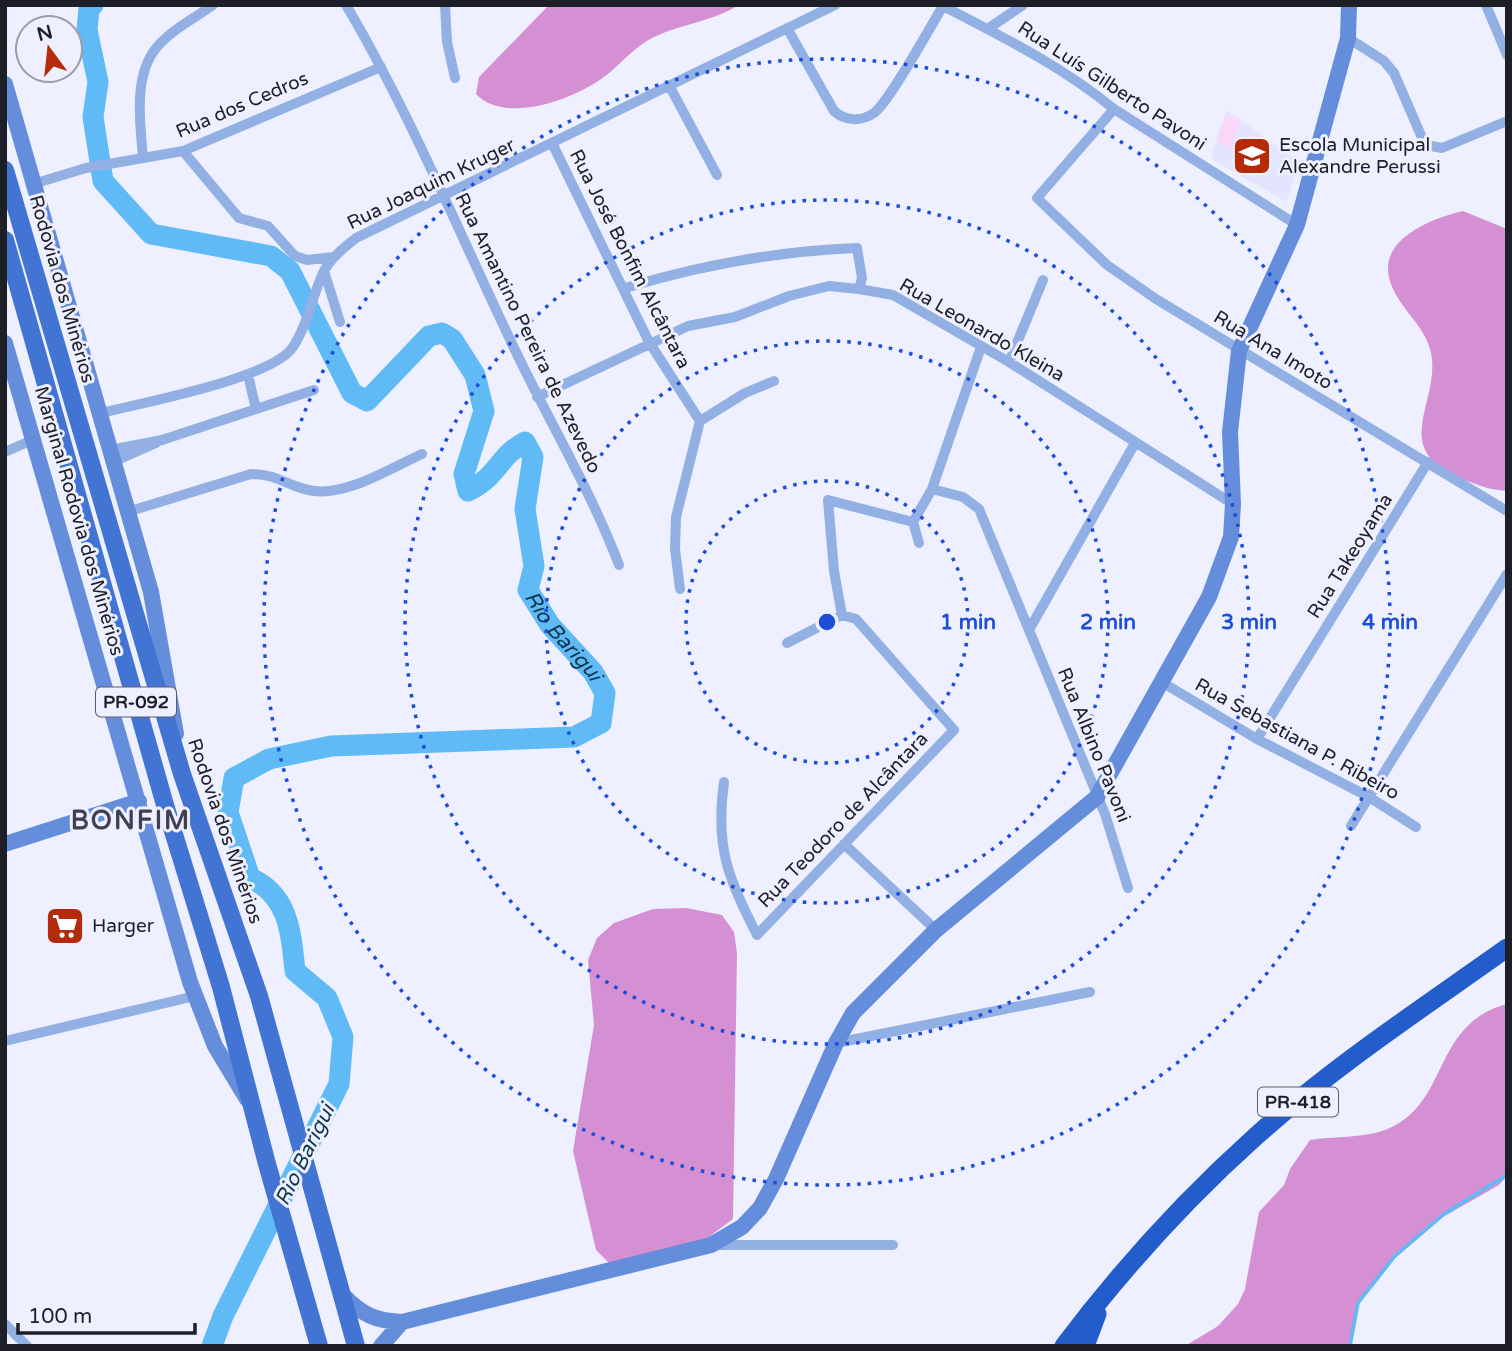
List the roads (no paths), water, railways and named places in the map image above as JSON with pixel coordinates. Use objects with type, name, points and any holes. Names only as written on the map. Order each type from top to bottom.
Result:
[{"type":"highway","name":"PR-418","points":[[1065,1346],[1112,1282],[1254,1138],[1344,1064],[1507,948]]},
{"type":"highway","points":[[1051,1346],[1112,1282]]},
{"type":"highway","points":[[1085,1346],[1112,1282]]},
{"type":"main road","points":[[343,1295],[359,1312],[369,1317],[380,1321],[402,1322],[711,1245],[742,1227],[760,1208],[776,1179],[836,1042],[853,1013],[877,986],[936,930],[1097,796],[1217,578],[1231,537],[1233,504],[1230,432],[1239,351],[1297,225],[1348,38],[1349,5]]},
{"type":"main road","points":[[5,84],[151,592],[171,694],[182,774]]},
{"type":"main road","name":"Rodovia dos Minérios","points":[[5,170],[182,774],[259,996],[356,1346]]},
{"type":"main road","name":"PR-092","points":[[5,240],[165,805],[221,987],[267,1164],[319,1346]]},
{"type":"main road","name":"Marginal Rodovia dos Minérios","points":[[5,343],[195,996],[215,1046],[251,1105]]},
{"type":"main road","points":[[5,844],[139,801]]},
{"type":"main road","points":[[381,1346],[402,1322]]},
{"type":"street","points":[[143,157],[141,104],[149,58],[160,43],[213,5]]},
{"type":"street","name":"Rua Amantino Pereira de Azevedo","points":[[346,5],[381,67],[537,397],[605,528],[619,565]]},
{"type":"street","points":[[445,5],[447,42],[455,78]]},
{"type":"street","points":[[835,5],[787,28],[834,111],[844,118],[858,119],[877,110],[942,6]]},
{"type":"street","points":[[989,28],[1023,5]]},
{"type":"street","points":[[1486,5],[1507,55]]},
{"type":"street","name":"Rua Luís Gilberto Pavoni","points":[[942,6],[989,28],[1091,90],[1114,109],[1297,225]]},
{"type":"street","name":"Rua Joaquim Kruger","points":[[98,414],[248,375],[276,364],[291,351],[304,329],[324,271],[333,257],[356,238],[787,28]]},
{"type":"street","points":[[1348,38],[1384,61],[1394,73],[1423,140],[1430,146],[1442,148],[1507,121]]},
{"type":"street","name":"Rua dos Cedros","points":[[33,184],[86,168],[183,151],[381,67]]},
{"type":"street","points":[[670,87],[717,175]]},
{"type":"street","name":"Rua Ana Imoto","points":[[1114,109],[1037,198],[1107,265],[1239,351],[1507,511]]},
{"type":"street","name":"Rua José Bonfim Alcântara","points":[[552,143],[649,342],[700,421]]},
{"type":"street","points":[[183,151],[239,218],[268,226],[295,256],[307,260],[333,257]]},
{"type":"street","points":[[625,288],[672,274],[738,260],[800,250],[858,248],[862,278],[859,289]]},
{"type":"street","points":[[324,271],[340,322]]},
{"type":"street","points":[[1009,362],[1043,280]]},
{"type":"street","name":"Rua Leonardo Kleina","points":[[537,397],[649,342],[688,326],[734,317],[789,296],[829,286],[859,289],[892,295],[1009,362],[1233,504]]},
{"type":"street","points":[[919,543],[914,522],[932,489],[981,348]]},
{"type":"street","points":[[248,375],[256,409]]},
{"type":"street","points":[[680,589],[675,549],[676,517],[700,421],[745,393],[774,381]]},
{"type":"street","points":[[112,456],[314,390]]},
{"type":"street","points":[[5,452],[32,440]]},
{"type":"street","points":[[1029,630],[1135,443]]},
{"type":"street","points":[[127,512],[251,474],[271,474],[314,491],[339,489],[422,454]]},
{"type":"street","name":"Rua Takeoyama","points":[[1257,740],[1428,462]]},
{"type":"street","name":"Rua Albino Pavoni","points":[[932,489],[963,497],[979,509],[1097,796],[1128,888]]},
{"type":"street","points":[[788,643],[842,615],[835,584],[828,500],[914,522]]},
{"type":"street","points":[[1351,826],[1507,574]]},
{"type":"street","name":"Rua Teodoro de Alcântara","points":[[724,782],[719,830],[721,840],[735,891],[757,935],[954,730],[856,619],[842,615]]},
{"type":"street","name":"Rua Sebastiana P. Ribeiro","points":[[1160,681],[1257,740],[1369,797],[1416,827]]},
{"type":"street","points":[[844,844],[936,930]]},
{"type":"street","points":[[836,1042],[1090,992]]},
{"type":"street","points":[[5,1041],[195,996]]},
{"type":"street","points":[[711,1245],[893,1245]]},
{"type":"street","points":[[5,1324],[27,1346]]},
{"type":"waterway","name":"Rio Barigui","points":[[93,5],[89,9],[87,30],[98,82],[93,117],[103,181],[151,234],[271,256],[290,271],[352,393],[367,401],[429,336],[442,333],[452,339],[475,375],[484,411],[464,474],[468,491],[486,479],[509,453],[525,442],[533,457],[525,509],[534,566],[528,590],[550,625],[593,672],[605,693],[601,723],[574,737],[331,746],[269,759],[234,778],[228,812],[250,878],[263,885],[280,905],[289,929],[295,971],[327,998],[343,1037],[339,1084],[223,1316],[212,1346]]},
{"type":"waterway","points":[[1350,1346],[1358,1303],[1395,1256],[1444,1214],[1507,1175]]},
{"type":"place","name":"Escola Municipal Alexandre Perussi","points":[[1252,156]]},
{"type":"place","name":"Harger","points":[[65,926]]},
{"type":"district","name":"BONFIM","points":[[131,820]]}]
